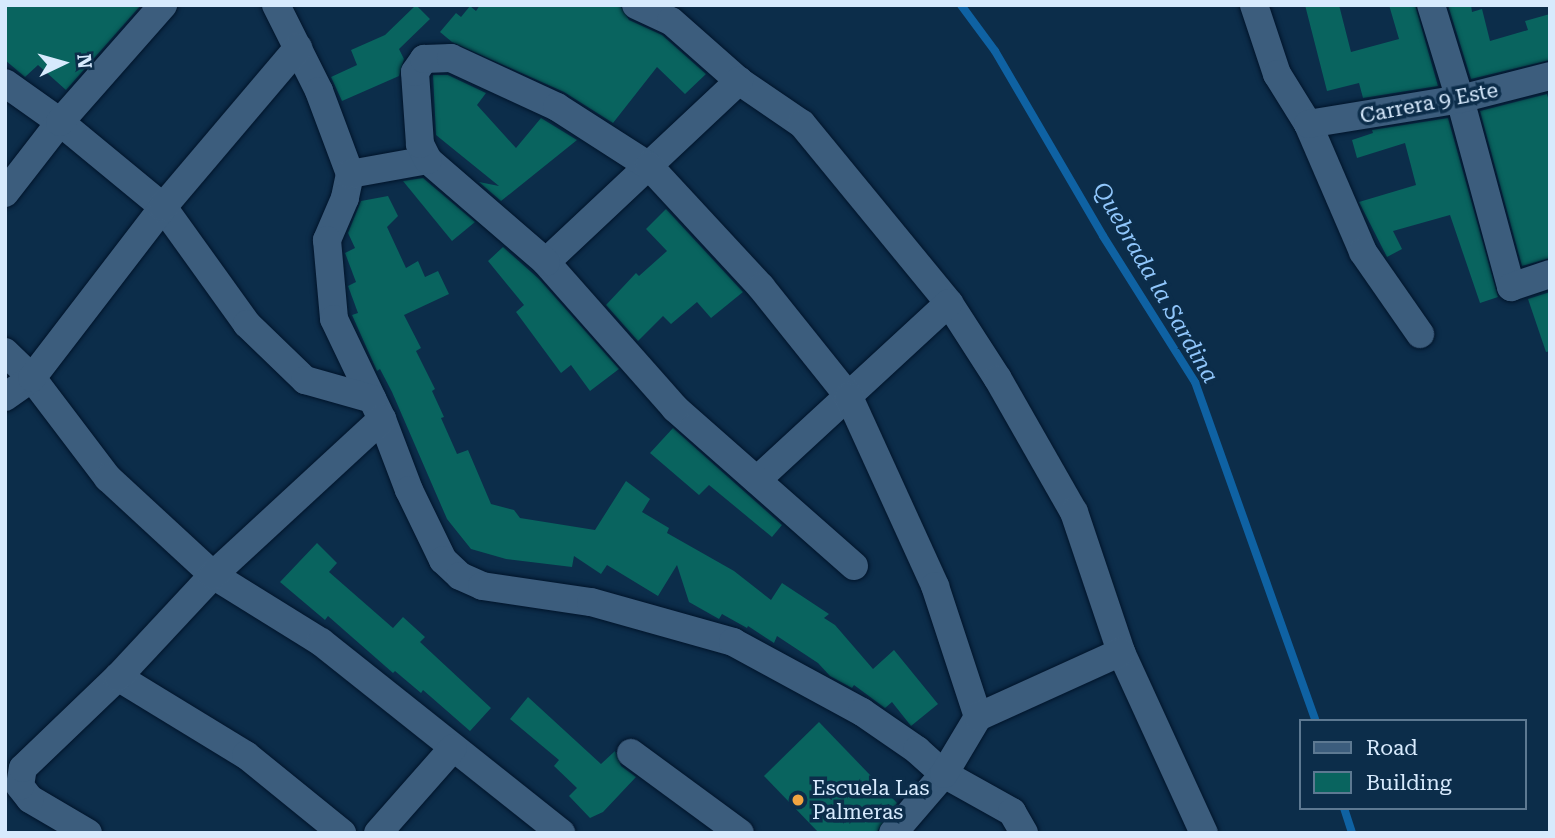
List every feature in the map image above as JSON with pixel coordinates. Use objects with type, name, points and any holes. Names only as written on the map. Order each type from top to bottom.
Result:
[{"type":"street","points":[[5,193],[60,122],[163,5]]},
{"type":"street","points":[[276,5],[319,91],[350,174],[345,198],[327,240],[334,319],[377,409],[409,490],[443,560],[460,576],[482,586],[591,603],[733,642],[862,712],[917,750],[944,774],[1012,812],[1024,833]]},
{"type":"street","points":[[636,5],[671,21],[739,81],[802,124],[949,303],[998,379],[1074,512],[1121,652],[1204,833]]},
{"type":"street","points":[[1255,5],[1277,74],[1308,124],[1363,252],[1420,334]]},
{"type":"street","points":[[1431,5],[1460,99],[1511,287],[1550,274]]},
{"type":"street","points":[[5,397],[32,378],[163,207],[298,48]]},
{"type":"street","points":[[854,566],[675,408],[546,262],[428,160],[420,144],[415,72],[424,59],[451,58],[557,107],[649,166],[761,287],[849,397],[935,586],[978,717]]},
{"type":"street","name":"Carrera 9 Este","points":[[1308,124],[1460,99],[1550,76]]},
{"type":"street","points":[[546,262],[739,81]]},
{"type":"street","points":[[5,83],[60,122],[163,207],[247,324],[305,380],[377,409]]},
{"type":"street","points":[[350,174],[428,160]]},
{"type":"street","points":[[757,480],[949,303]]},
{"type":"street","points":[[5,352],[32,378],[108,478],[213,575],[321,642],[561,833]]},
{"type":"street","points":[[88,833],[30,799],[20,786],[23,768],[118,677],[213,575],[377,409]]},
{"type":"street","points":[[893,833],[944,774],[978,717],[1121,652]]},
{"type":"street","points":[[118,677],[246,755],[342,833]]},
{"type":"street","points":[[379,833],[453,748]]},
{"type":"street","points":[[631,753],[740,833]]},
{"type":"building","points":[[5,5],[141,5],[66,90],[38,65],[25,77],[5,60]]},
{"type":"building","points":[[416,5],[430,19],[399,49],[404,59],[399,76],[342,101],[331,77],[357,65],[351,50],[385,35]]},
{"type":"building","points":[[480,5],[620,5],[629,20],[662,35],[706,74],[685,94],[657,67],[613,123],[564,92],[452,42],[440,32],[456,13],[461,17],[470,6],[476,11]]},
{"type":"building","points":[[1305,5],[1339,5],[1351,52],[1399,39],[1389,5],[1415,5],[1438,86],[1363,98],[1359,83],[1327,91]]},
{"type":"building","points":[[1448,5],[1471,5],[1472,12],[1482,9],[1490,41],[1528,30],[1525,21],[1550,14],[1550,60],[1471,79]]},
{"type":"building","points":[[433,75],[448,75],[486,93],[477,105],[516,148],[541,118],[577,140],[501,201],[479,182],[499,186],[436,135]]},
{"type":"building","points":[[1547,94],[1550,105],[1550,258],[1522,266],[1480,111]]},
{"type":"building","points":[[1448,118],[1498,297],[1480,303],[1450,215],[1393,231],[1402,249],[1387,257],[1359,202],[1416,185],[1405,143],[1357,158],[1352,140],[1373,133],[1372,130]]},
{"type":"building","points":[[423,178],[475,222],[452,241],[403,181]]},
{"type":"building","points":[[388,196],[398,216],[387,227],[406,268],[418,261],[425,277],[438,271],[449,294],[404,315],[421,348],[416,351],[435,389],[432,391],[444,417],[441,418],[457,454],[468,450],[491,504],[514,510],[520,518],[595,530],[626,481],[650,499],[642,512],[669,528],[667,533],[734,571],[771,600],[782,583],[829,614],[824,618],[835,625],[873,669],[894,650],[938,704],[911,726],[892,702],[885,708],[854,685],[852,688],[830,676],[818,663],[777,636],[774,643],[748,626],[747,628],[722,614],[719,619],[689,602],[677,565],[658,596],[607,565],[601,574],[574,556],[572,567],[506,559],[471,549],[447,519],[392,392],[380,369],[377,371],[352,315],[358,313],[348,286],[356,282],[345,253],[355,248],[348,233],[361,201]]},
{"type":"building","points":[[666,209],[743,292],[711,318],[697,302],[671,324],[663,316],[638,341],[606,305],[636,273],[639,276],[667,251],[646,229]]},
{"type":"building","points":[[503,247],[539,279],[619,369],[590,391],[571,365],[561,373],[516,312],[524,305],[488,261]]},
{"type":"building","points":[[1550,292],[1550,351],[1546,352],[1528,299]]},
{"type":"building","points":[[673,428],[782,525],[772,537],[709,485],[699,495],[650,453]]},
{"type":"building","points":[[317,543],[337,563],[329,572],[393,628],[403,617],[425,637],[420,642],[491,708],[470,731],[423,690],[421,693],[395,671],[393,673],[328,616],[325,620],[280,582]]},
{"type":"building","points":[[528,697],[601,764],[615,751],[621,766],[636,777],[603,812],[590,818],[569,796],[577,788],[554,766],[559,760],[510,719]]},
{"type":"building","points":[[819,722],[897,803],[876,833],[819,833],[764,776]]},
{"type":"waterway","name":"Quebrada la Sardina","points":[[961,5],[995,51],[1103,236],[1195,382],[1315,719]]},
{"type":"waterway","name":"Quebrada la Sardina","points":[[1345,810],[1352,833]]},
{"type":"place","name":"Escuela Las Palmeras","points":[[798,800]]}]
